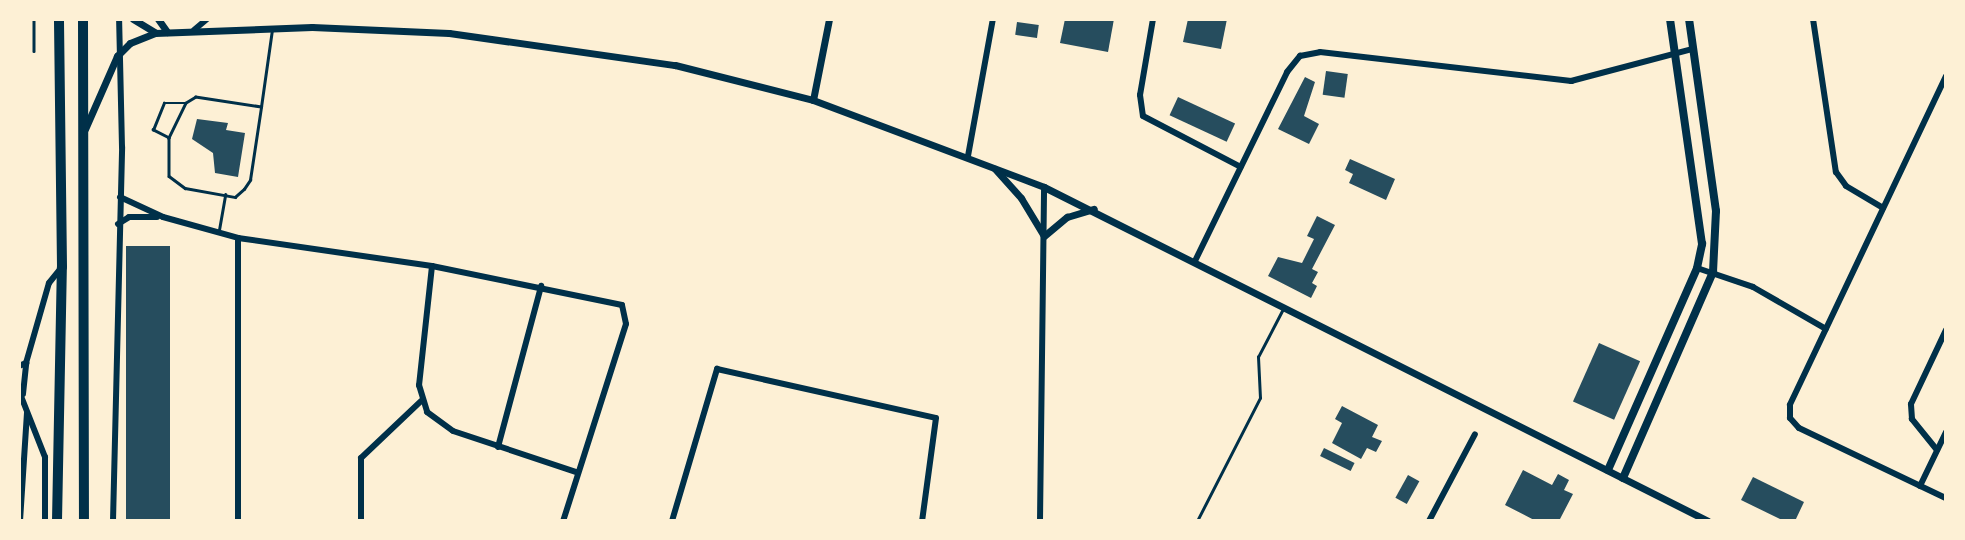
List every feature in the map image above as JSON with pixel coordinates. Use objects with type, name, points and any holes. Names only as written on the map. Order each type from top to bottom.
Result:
[{"type":"highway","points":[[57,521],[62,267],[59,19]]},
{"type":"highway","points":[[83,19],[84,521]]},
{"type":"main road","points":[[1608,470],[1697,268],[1702,219],[1670,19]]},
{"type":"main road","points":[[1623,478],[1713,272],[1716,211],[1689,19]]},
{"type":"street","points":[[113,521],[117,226],[120,197],[117,56],[119,19]]},
{"type":"street","points":[[133,19],[155,33]]},
{"type":"street","points":[[158,19],[166,32]]},
{"type":"street","points":[[194,30],[207,19]]},
{"type":"street","points":[[813,100],[829,19]]},
{"type":"street","points":[[968,156],[993,19]]},
{"type":"street","points":[[1153,19],[1140,95],[1143,116],[1241,167]]},
{"type":"street","points":[[1812,19],[1836,172],[1846,186],[1883,208]]},
{"type":"street","points":[[82,136],[117,56],[130,43],[155,33],[272,27],[449,33],[564,46],[675,65],[813,100],[968,156],[1095,209],[1708,521]]},
{"type":"street","points":[[1195,261],[1287,72],[1300,56],[1320,52],[1571,81],[1692,49]]},
{"type":"street","points":[[1946,76],[1790,405],[1790,418],[1799,428],[1946,498]]},
{"type":"street","points":[[992,166],[1021,198],[1044,236]]},
{"type":"street","points":[[1040,521],[1044,187]]},
{"type":"street","points":[[120,197],[163,217],[238,238],[432,266],[614,300],[626,312],[562,521]]},
{"type":"street","points":[[1044,236],[1067,217],[1095,209]]},
{"type":"street","points":[[117,226],[130,217],[163,217]]},
{"type":"street","points":[[238,238],[238,521]]},
{"type":"street","points":[[361,521],[361,458],[421,401],[432,266]]},
{"type":"street","points":[[45,521],[45,457],[21,393],[23,365],[49,283],[62,267]]},
{"type":"street","points":[[1697,268],[1753,287],[1826,329]]},
{"type":"street","points":[[498,447],[541,286]]},
{"type":"street","points":[[1937,450],[1912,419],[1912,404],[1946,330]]},
{"type":"street","points":[[672,521],[717,369],[936,418],[922,521]]},
{"type":"street","points":[[421,401],[440,424],[498,447],[576,472]]},
{"type":"street","points":[[20,521],[27,413]]},
{"type":"street","points":[[1920,486],[1946,432]]},
{"type":"street","points":[[1429,521],[1475,434]]},
{"type":"lane","points":[[34,19],[34,51]]},
{"type":"lane","points":[[186,103],[169,138],[169,176],[185,188],[234,197],[250,180],[272,27]]},
{"type":"lane","points":[[169,138],[153,130],[164,103],[186,103],[196,97],[261,107]]},
{"type":"lane","points":[[218,233],[225,195]]},
{"type":"lane","points":[[1197,521],[1261,398],[1258,357],[1284,306]]},
{"type":"building","points":[[1065,19],[1114,19],[1108,52],[1060,43]]},
{"type":"building","points":[[1188,19],[1227,19],[1221,49],[1183,42]]},
{"type":"building","points":[[1017,22],[1039,25],[1037,38],[1015,35]]},
{"type":"building","points":[[1326,71],[1348,74],[1344,98],[1323,95]]},
{"type":"building","points":[[1305,77],[1315,82],[1304,116],[1319,124],[1309,144],[1278,129]]},
{"type":"building","points":[[1178,97],[1235,124],[1227,142],[1170,115]]},
{"type":"building","points":[[197,119],[228,123],[226,130],[245,133],[238,177],[215,173],[213,153],[192,139]]},
{"type":"building","points":[[1350,159],[1395,179],[1386,200],[1349,183],[1353,174],[1345,170]]},
{"type":"building","points":[[1317,216],[1335,225],[1312,269],[1318,272],[1312,283],[1317,286],[1311,298],[1268,276],[1278,257],[1302,263],[1314,239],[1307,236]]},
{"type":"building","points":[[126,246],[170,246],[170,521],[126,521]]},
{"type":"building","points":[[1599,343],[1640,361],[1614,420],[1573,401]]},
{"type":"building","points":[[1342,406],[1378,425],[1372,437],[1382,441],[1376,452],[1367,448],[1361,459],[1332,443],[1342,423],[1335,419]]},
{"type":"building","points":[[1324,448],[1355,463],[1351,471],[1320,456]]},
{"type":"building","points":[[1523,470],[1552,485],[1558,474],[1569,480],[1564,490],[1573,494],[1560,519],[1564,521],[1536,521],[1505,505]]},
{"type":"building","points":[[1408,475],[1419,481],[1407,504],[1395,498]]},
{"type":"building","points":[[1753,477],[1804,502],[1795,521],[1784,521],[1741,500]]}]
